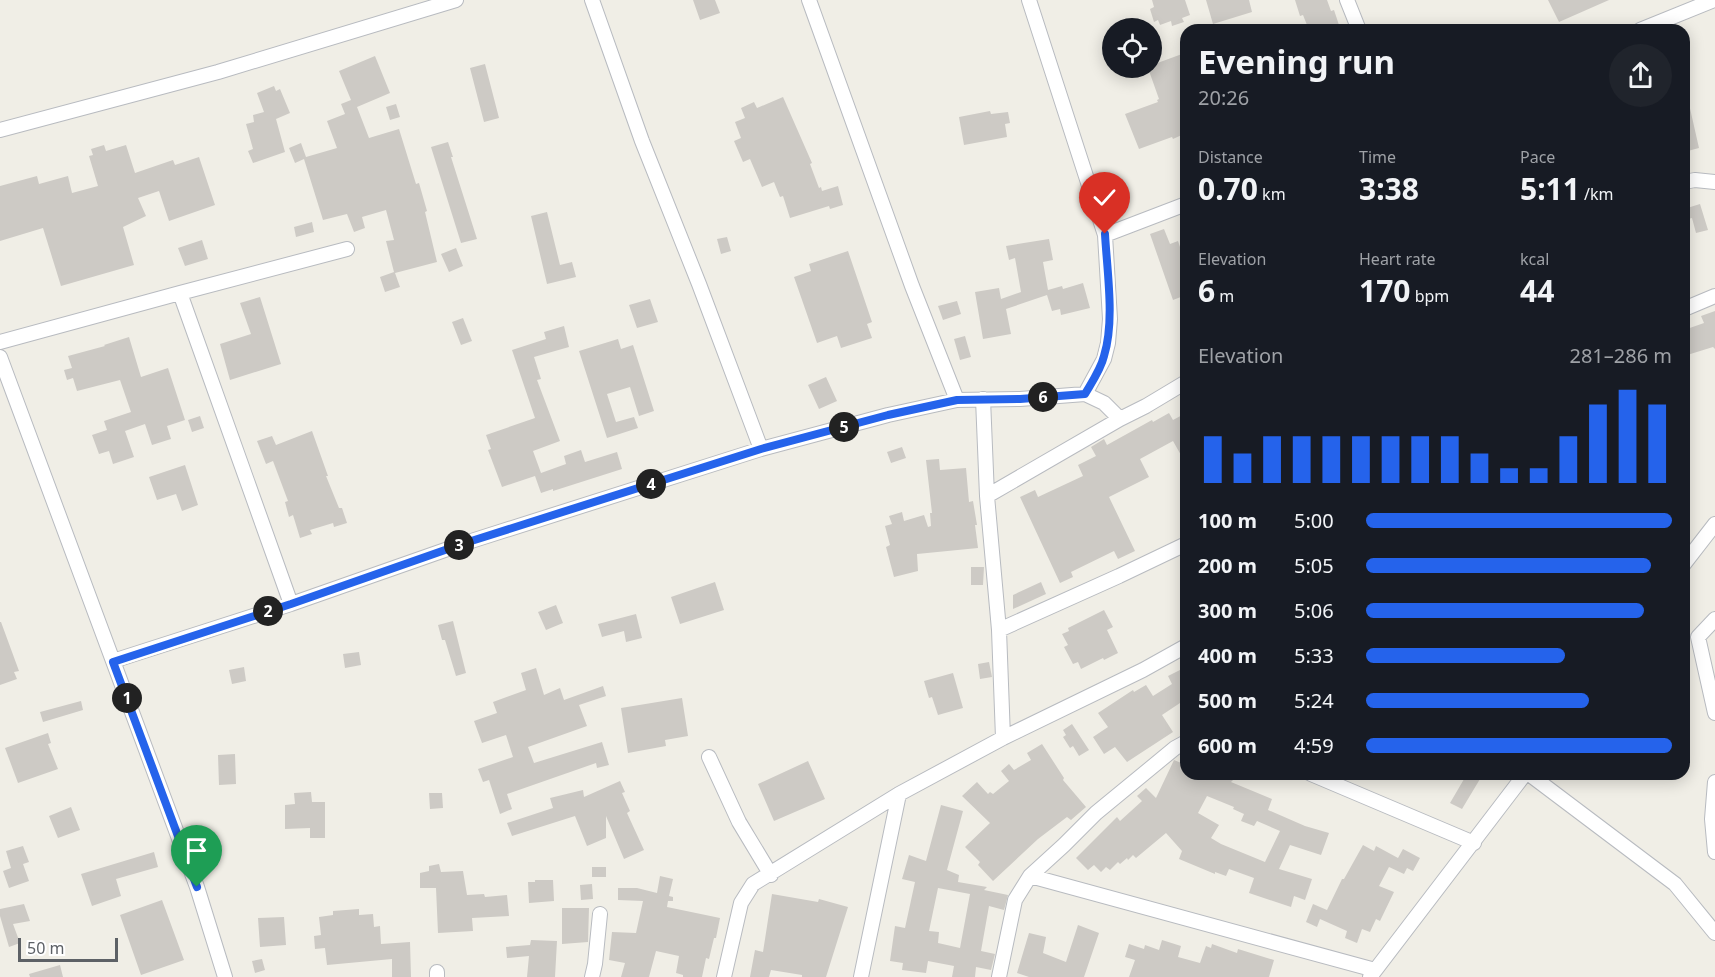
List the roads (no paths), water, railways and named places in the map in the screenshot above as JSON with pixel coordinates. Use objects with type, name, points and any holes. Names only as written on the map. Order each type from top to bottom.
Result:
[{"type":"street","points":[[0,130],[218,72],[456,0]]},
{"type":"street","points":[[592,0],[642,141],[761,449]]},
{"type":"street","points":[[809,0],[912,286],[957,400]]},
{"type":"street","points":[[1029,0],[1105,234],[1110,319],[1108,343],[1104,359],[1085,394]]},
{"type":"street","points":[[1347,0],[1357,24]]},
{"type":"street","points":[[1655,24],[1714,0]]},
{"type":"street","points":[[1690,181],[1715,182]]},
{"type":"street","points":[[1105,234],[1180,206]]},
{"type":"street","points":[[0,342],[347,249]]},
{"type":"street","points":[[180,292],[291,604]]},
{"type":"street","points":[[1690,306],[1715,296]]},
{"type":"street","points":[[0,357],[197,887],[222,976]]},
{"type":"street","points":[[987,496],[1180,386]]},
{"type":"street","points":[[113,662],[291,604],[465,543],[761,449],[888,415],[957,400],[1020,399],[1085,394],[1104,403],[1120,419]]},
{"type":"street","points":[[983,399],[987,496],[999,630],[1003,738]]},
{"type":"street","points":[[1690,556],[1715,524]]},
{"type":"street","points":[[999,630],[1180,547]]},
{"type":"street","points":[[1715,619],[1698,637],[1715,713]]},
{"type":"street","points":[[724,977],[741,903],[753,884],[899,794],[1003,738],[1143,670],[1180,649]]},
{"type":"street","points":[[999,977],[1015,900],[1030,876],[1096,813],[1180,745]]},
{"type":"street","points":[[710,757],[740,822],[771,875]]},
{"type":"street","points":[[1325,780],[1474,843]]},
{"type":"street","points":[[1030,876],[1372,973],[1522,780]]},
{"type":"street","points":[[1535,780],[1675,884],[1715,933]]},
{"type":"street","points":[[1715,782],[1712,819],[1715,852]]},
{"type":"street","points":[[861,977],[899,794]]},
{"type":"street","points":[[592,977],[600,914]]}]
